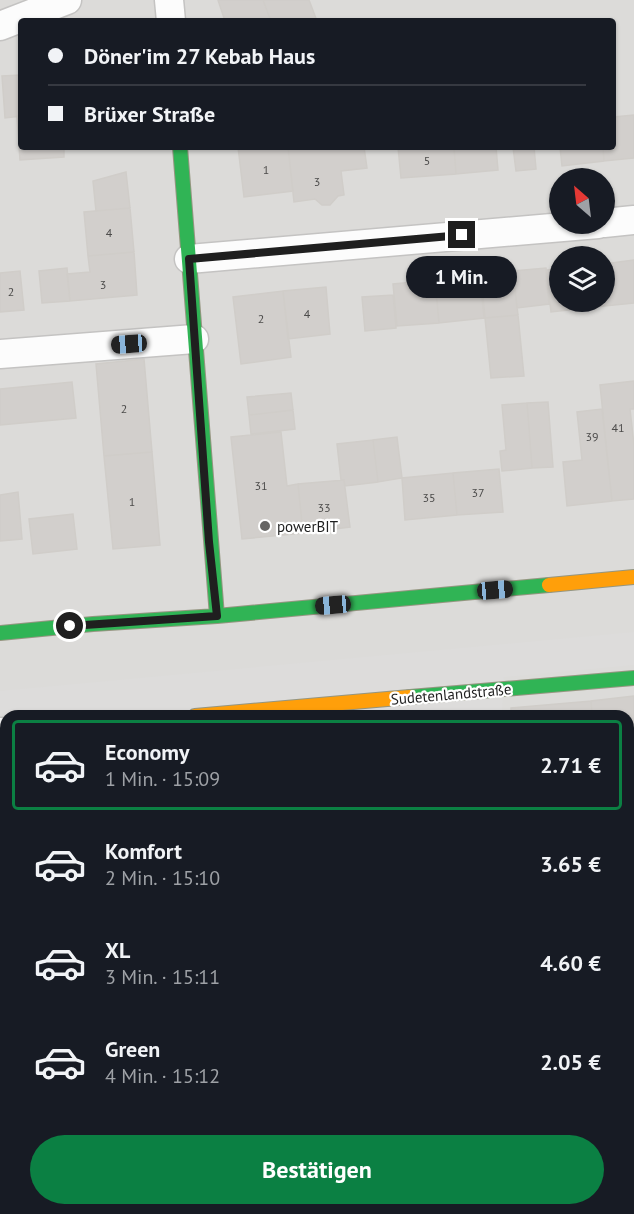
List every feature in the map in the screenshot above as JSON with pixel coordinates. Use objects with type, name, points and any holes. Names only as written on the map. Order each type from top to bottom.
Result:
[{"type":"street","points":[[21,18],[67,0]]},
{"type":"street","points":[[169,0],[171,18]]},
{"type":"street","points":[[0,26],[18,19]]},
{"type":"street","points":[[180,150],[217,616]]},
{"type":"street","points":[[615,222],[634,220]]},
{"type":"street","points":[[189,259],[549,228]]},
{"type":"street","points":[[0,354],[194,339]]},
{"type":"street","points":[[0,633],[217,616],[634,577]]},
{"type":"street","name":"Sudetenlandstraße","points":[[264,710],[634,678]]},
{"type":"shaded area","points":[[0,0],[634,0],[634,710],[0,710]]},
{"type":"shaded area","points":[[634,632],[634,665],[504,677],[502,710],[0,710],[0,691]]},
{"type":"building","points":[[218,0],[263,0],[270,18],[224,18]]},
{"type":"building","points":[[263,0],[309,0],[316,18],[270,18]]},
{"type":"building","points":[[18,75],[18,116],[5,118],[2,76]]},
{"type":"building","points":[[634,115],[634,158],[604,161],[603,150],[616,150],[616,117]]},
{"type":"building","points":[[19,150],[64,150],[64,157],[20,160]]},
{"type":"building","points":[[238,150],[288,150],[293,191],[244,197]]},
{"type":"building","points":[[288,150],[364,150],[367,168],[341,171],[344,195],[338,196],[330,205],[322,205],[315,199],[294,202]]},
{"type":"building","points":[[398,150],[454,150],[456,174],[401,178]]},
{"type":"building","points":[[454,150],[496,150],[498,170],[456,174]]},
{"type":"building","points":[[513,150],[534,150],[536,169],[516,171]]},
{"type":"building","points":[[560,150],[603,150],[604,161],[562,166]]},
{"type":"building","points":[[126,172],[130,208],[96,211],[93,181]]},
{"type":"building","points":[[130,208],[134,252],[88,256],[84,212]]},
{"type":"building","points":[[134,252],[137,295],[70,301],[67,274],[90,272],[88,256]]},
{"type":"building","points":[[634,260],[634,303],[615,305],[615,263]]},
{"type":"building","points":[[67,268],[70,301],[42,303],[39,271]]},
{"type":"building","points":[[546,268],[549,304],[517,308],[513,271]]},
{"type":"building","points":[[546,270],[549,270],[549,295]]},
{"type":"building","points":[[20,271],[24,310],[0,312],[0,273]]},
{"type":"building","points":[[513,271],[518,315],[485,318],[481,274]]},
{"type":"building","points":[[480,276],[484,318],[439,323],[435,280]]},
{"type":"building","points":[[435,280],[439,323],[397,326],[393,284]]},
{"type":"building","points":[[326,287],[330,334],[288,339],[283,291]]},
{"type":"building","points":[[283,291],[291,357],[241,364],[233,297]]},
{"type":"building","points":[[393,295],[396,328],[365,331],[362,297]]},
{"type":"building","points":[[518,315],[524,376],[491,378],[485,318]]},
{"type":"building","points":[[144,359],[152,452],[104,456],[96,364]]},
{"type":"building","points":[[634,381],[634,409],[630,409],[634,445],[634,499],[612,501],[600,385]]},
{"type":"building","points":[[72,382],[76,418],[0,425],[0,389]]},
{"type":"building","points":[[291,393],[293,410],[249,415],[247,397]]},
{"type":"building","points":[[548,402],[553,467],[532,468],[527,403]]},
{"type":"building","points":[[527,403],[532,468],[502,471],[500,451],[506,450],[502,405]]},
{"type":"building","points":[[602,409],[612,501],[567,506],[563,462],[582,460],[577,412]]},
{"type":"building","points":[[293,410],[295,429],[251,434],[249,415]]},
{"type":"building","points":[[281,432],[287,486],[298,484],[303,533],[242,539],[231,437]]},
{"type":"building","points":[[397,437],[402,478],[378,482],[373,440]]},
{"type":"building","points":[[373,440],[378,482],[345,486],[344,480],[341,480],[337,444]]},
{"type":"building","points":[[152,452],[160,545],[113,549],[104,456]]},
{"type":"building","points":[[499,469],[503,512],[457,515],[453,473]]},
{"type":"building","points":[[453,473],[457,515],[405,520],[402,478]]},
{"type":"building","points":[[344,480],[350,527],[303,533],[298,484]]},
{"type":"building","points":[[18,492],[22,539],[0,541],[0,495]]},
{"type":"building","points":[[73,514],[77,549],[33,554],[29,519]]},
{"type":"building","points":[[634,696],[634,710],[592,710],[591,701]]},
{"type":"building","points":[[591,701],[592,710],[511,710],[511,708]]},
{"type":"traffic: fast","points":[[180,150],[217,616]]},
{"type":"traffic: fast","points":[[0,633],[217,616],[549,585]]},
{"type":"traffic: fast","points":[[410,697],[634,678]]},
{"type":"traffic: slow","points":[[549,585],[634,577]]},
{"type":"traffic: slow","points":[[263,710],[410,697]]},
{"type":"place","name":"powerBIT","points":[[265,526]]},
{"type":"route","points":[[70,626],[217,616],[209,542],[189,259],[462,235]]}]
